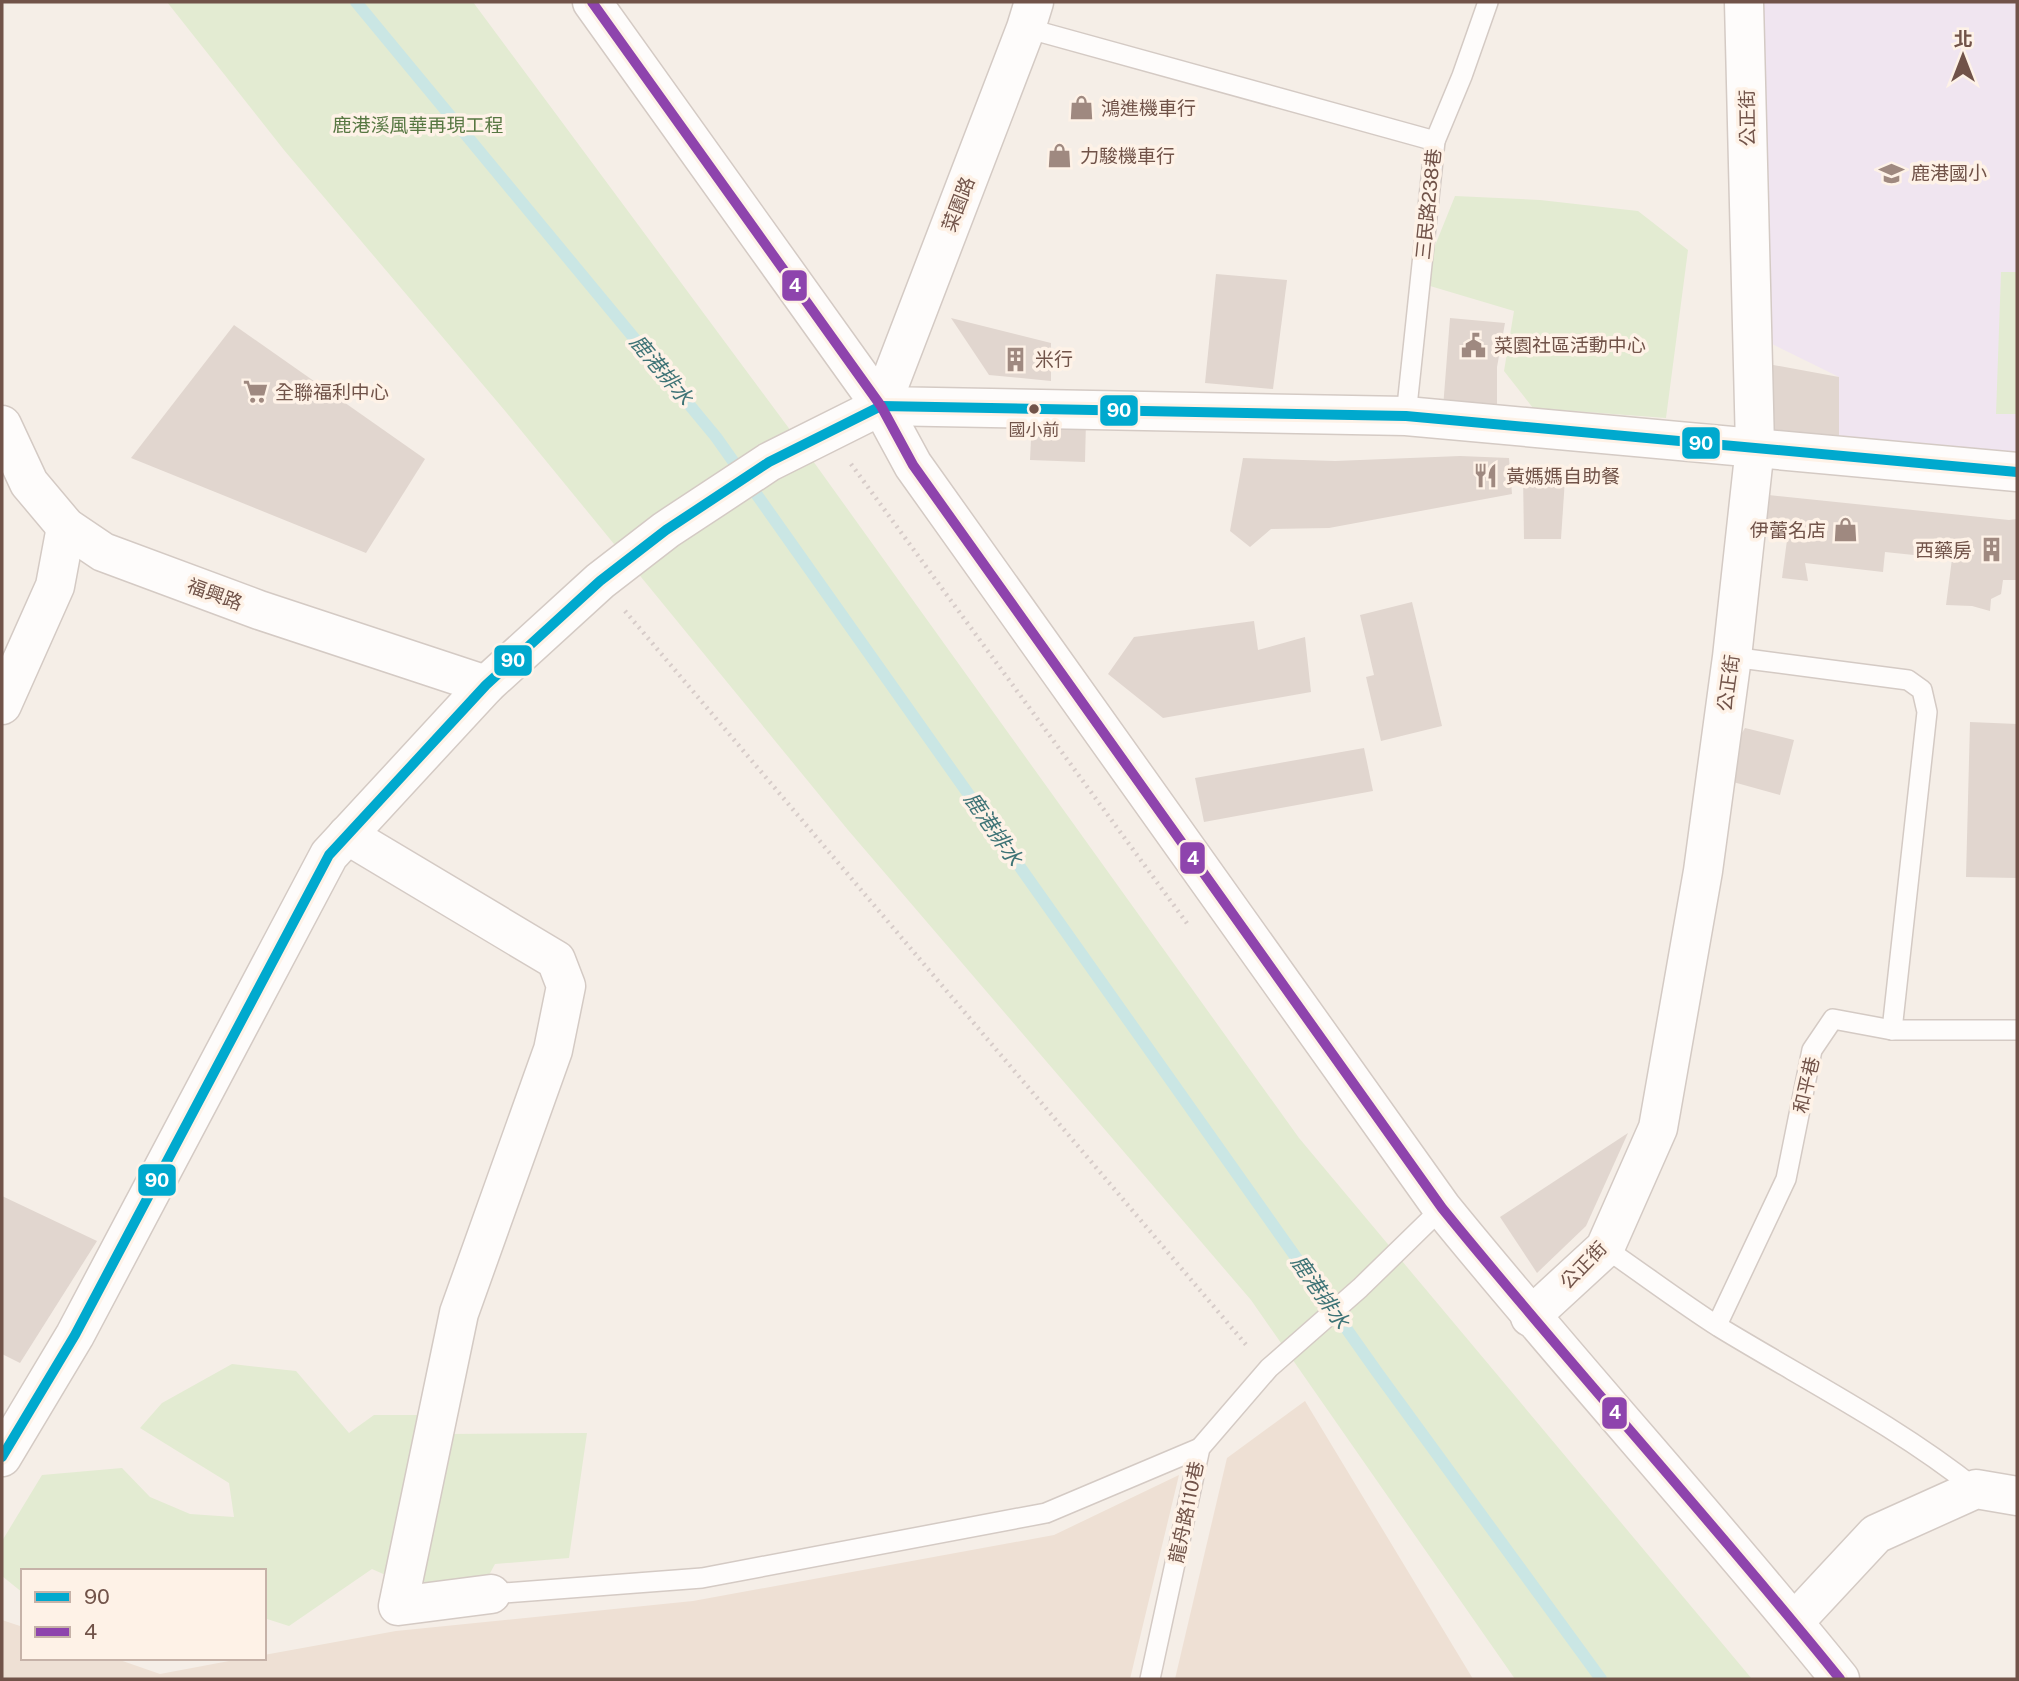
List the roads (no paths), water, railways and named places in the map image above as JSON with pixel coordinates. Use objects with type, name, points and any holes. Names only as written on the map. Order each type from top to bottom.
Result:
[{"type":"street","points":[[592,2],[881,406],[913,465],[1441,1208],[1530,1317],[1794,1622],[1840,1679]]},
{"type":"street","name":"公正街","points":[[1530,1317],[1605,1248],[1658,1128],[1703,871],[1732,657],[1755,447],[1744,2]]},
{"type":"street","name":"菜園路","points":[[881,406],[1030,15]]},
{"type":"street","points":[[2,1457],[75,1335],[329,855],[486,685],[600,581],[666,530],[769,462],[881,406],[1406,416],[2017,472]]},
{"type":"street","name":"福興路","points":[[2,425],[29,483],[66,527],[103,552],[259,610],[486,685]]},
{"type":"street","points":[[2,705],[55,586],[66,527]]},
{"type":"street","points":[[348,835],[556,960],[566,986],[553,1050],[458,1313],[398,1606],[491,1594]]},
{"type":"street","points":[[1794,1622],[1876,1534],[1976,1489],[2017,1496]]},
{"type":"lane","name":"三民路238巷","points":[[1406,416],[1435,141],[1488,2]]},
{"type":"lane","points":[[1030,15],[1435,141]]},
{"type":"lane","points":[[1732,657],[1908,680],[1922,690],[1927,712],[1892,1030]]},
{"type":"lane","name":"和平巷","points":[[1717,1325],[1786,1179],[1812,1050],[1833,1019],[1892,1030],[2017,1030]]},
{"type":"lane","name":"龍舟路110巷","points":[[1150,1679],[1200,1448],[1269,1368],[1360,1288],[1441,1208]]},
{"type":"lane","points":[[1605,1248],[1717,1325],[1900,1434],[1976,1489]]},
{"type":"lane","points":[[491,1594],[702,1578],[1046,1513],[1200,1448]]},
{"type":"waterway","name":"鹿港排水","points":[[356,2],[716,437],[1377,1372],[1601,1679]]},
{"type":"place","name":"鴻進機車行","points":[[1081,108]]},
{"type":"place","name":"力駿機車行","points":[[1060,156]]},
{"type":"place","name":"鹿港國小","points":[[1891,173]]},
{"type":"place","name":"菜園社區活動中心","points":[[1474,345]]},
{"type":"place","name":"米行","points":[[1015,359]]},
{"type":"place","name":"全聯福利中心","points":[[255,392]]},
{"type":"place","name":"國小前","points":[[1034,409]]},
{"type":"place","name":"黃媽媽自助餐","points":[[1486,476]]},
{"type":"place","name":"伊蕾名店","points":[[1846,530]]},
{"type":"place","name":"西藥房","points":[[1992,550]]},
{"type":"park label","name":"鹿港溪風華再現工程","points":[[418,125]]}]
